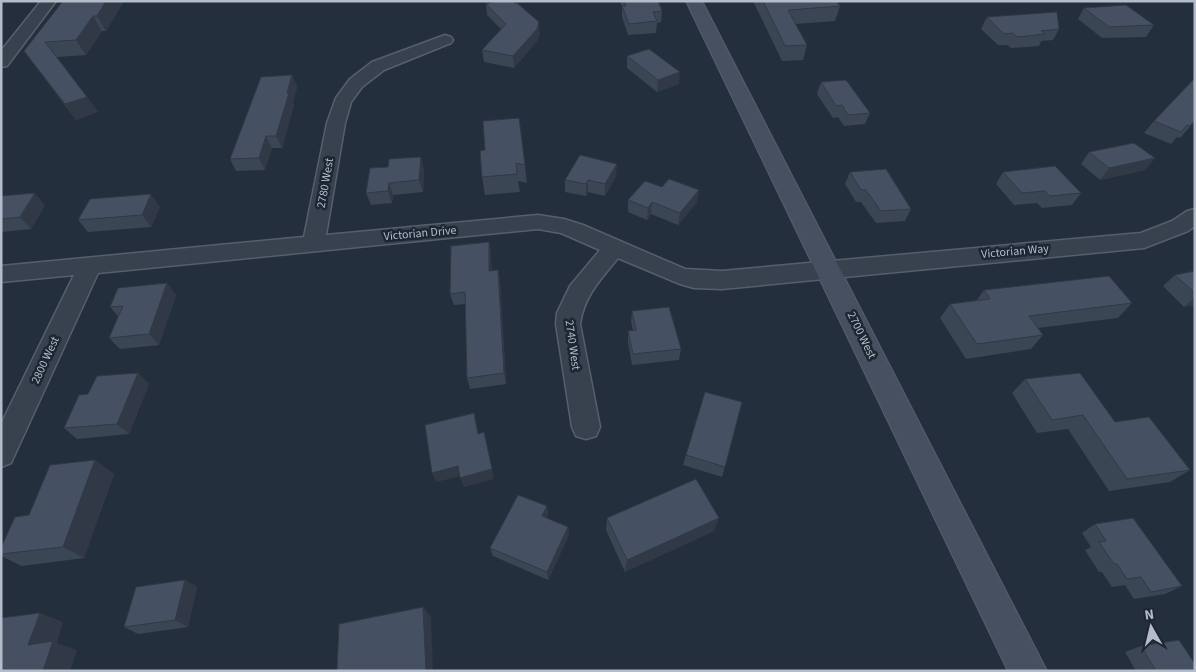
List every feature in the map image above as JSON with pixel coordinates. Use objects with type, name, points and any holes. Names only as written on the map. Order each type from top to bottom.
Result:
[{"type":"main road","name":"2700 West","points":[[694,1],[829,268],[1028,671]]},
{"type":"street","points":[[1,62],[49,1]]},
{"type":"street","name":"2780 West","points":[[314,243],[336,123],[342,102],[356,83],[366,74],[392,60],[445,40]]},
{"type":"street","name":"Victorian Way","points":[[829,268],[1144,240],[1180,226],[1195,216]]},
{"type":"street","name":"Victorian Drive","points":[[1,274],[538,222],[564,226],[680,276],[694,279],[722,280],[829,268]]},
{"type":"street","name":"2740 West","points":[[586,427],[568,324],[568,314],[576,294],[615,248]]},
{"type":"street","name":"2800 West","points":[[1,454],[90,265]]},
{"type":"building","points":[[63,1],[106,1],[97,16],[93,16],[76,40],[45,42],[87,97],[65,104],[24,51]]},
{"type":"building","points":[[496,1],[512,1],[517,3],[539,22],[537,29],[513,56],[482,50],[506,24],[486,4]]},
{"type":"building","points":[[624,1],[658,1],[662,11],[653,12],[657,21],[629,24],[622,6],[626,6]]},
{"type":"building","points":[[763,1],[836,1],[840,6],[788,10],[807,45],[785,46]]},
{"type":"building","points":[[1126,5],[1154,25],[1109,27],[1084,8]]},
{"type":"building","points":[[1057,12],[1059,29],[1041,31],[1045,34],[1017,37],[1013,33],[1004,34],[987,17]]},
{"type":"building","points":[[649,49],[680,72],[658,80],[627,56]]},
{"type":"building","points":[[292,75],[287,93],[289,93],[276,136],[266,136],[259,158],[230,159],[261,77]]},
{"type":"building","points":[[1195,79],[1195,120],[1190,126],[1187,125],[1181,132],[1154,121],[1193,80]]},
{"type":"building","points":[[846,80],[870,113],[848,115],[842,105],[836,106],[821,82]]},
{"type":"building","points":[[519,118],[525,165],[516,163],[517,174],[482,177],[480,151],[485,150],[483,121]]},
{"type":"building","points":[[1134,143],[1155,158],[1109,168],[1089,152]]},
{"type":"building","points":[[580,155],[617,164],[605,184],[588,180],[586,184],[565,180]]},
{"type":"building","points":[[421,157],[419,180],[389,183],[388,191],[366,193],[370,168],[388,167],[389,159]]},
{"type":"building","points":[[1055,166],[1081,193],[1050,196],[1045,191],[1022,193],[1003,172]]},
{"type":"building","points":[[886,169],[911,209],[881,211],[866,190],[861,190],[850,172]]},
{"type":"building","points":[[669,179],[699,190],[680,213],[652,202],[648,208],[628,200],[645,181],[662,187]]},
{"type":"building","points":[[35,193],[20,217],[1,219],[1,196]]},
{"type":"building","points":[[151,194],[142,215],[78,220],[90,199]]},
{"type":"building","points":[[489,242],[489,271],[498,270],[504,373],[467,378],[465,292],[450,294],[451,246]]},
{"type":"building","points":[[1195,271],[1195,293],[1175,275]]},
{"type":"building","points":[[1109,276],[1132,303],[1029,316],[1043,335],[977,344],[950,304],[990,299],[984,290]]},
{"type":"building","points":[[167,283],[149,334],[109,338],[123,306],[110,307],[118,288]]},
{"type":"building","points":[[669,307],[681,349],[633,354],[628,331],[636,330],[632,311]]},
{"type":"building","points":[[138,373],[117,424],[64,428],[79,395],[88,394],[97,376]]},
{"type":"building","points":[[1080,373],[1115,422],[1149,417],[1190,470],[1127,479],[1083,415],[1052,420],[1025,379]]},
{"type":"building","points":[[705,392],[742,402],[725,467],[686,455]]},
{"type":"building","points":[[474,413],[478,434],[484,432],[492,469],[460,478],[458,466],[432,473],[425,425]]},
{"type":"building","points":[[95,460],[63,547],[1,554],[1,548],[15,517],[29,515],[50,465]]},
{"type":"building","points":[[696,479],[719,518],[627,560],[607,518]]},
{"type":"building","points":[[518,495],[547,506],[542,516],[568,527],[547,572],[490,548]]},
{"type":"building","points":[[1133,518],[1182,586],[1151,592],[1141,577],[1127,579],[1117,564],[1114,564],[1099,542],[1106,541],[1095,524]]},
{"type":"building","points":[[185,580],[175,620],[124,627],[136,587]]},
{"type":"building","points":[[423,607],[426,671],[337,671],[339,624]]},
{"type":"building","points":[[40,613],[28,645],[53,641],[43,671],[1,671],[1,618]]},
{"type":"building","points":[[1179,640],[1195,664],[1195,671],[1156,671],[1141,646]]}]
